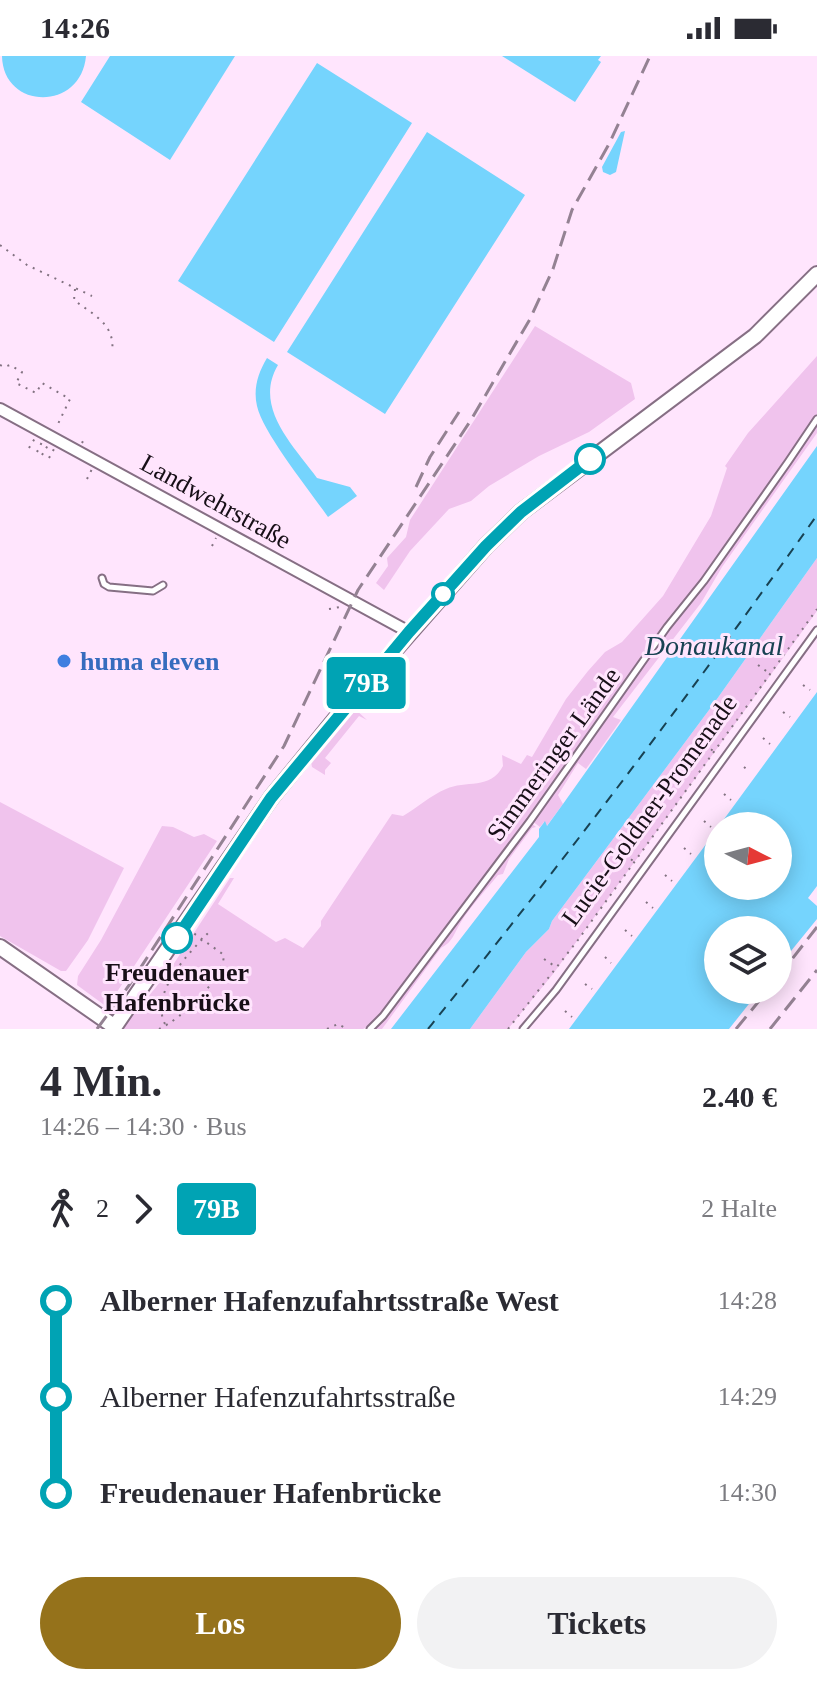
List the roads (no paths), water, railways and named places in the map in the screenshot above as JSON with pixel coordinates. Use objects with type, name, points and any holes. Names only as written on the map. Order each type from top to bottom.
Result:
[{"type":"street","points":[[3,951],[114,1028],[271,798],[409,632],[486,546],[521,512],[716,368],[763,329],[817,274]]},
{"type":"street","name":"Landwehrstraße","points":[[0,409],[409,632]]},
{"type":"lane","name":"Simmeringer Lände","points":[[370,1029],[521,833],[817,419]]},
{"type":"lane","points":[[102,578],[109,587],[153,591],[163,585]]},
{"type":"lane","points":[[523,1029],[556,990],[817,630]]},
{"type":"water","points":[[2,56],[86,56],[81,74],[71,87],[57,95],[42,97],[15,87],[6,74]]},
{"type":"water","points":[[110,56],[235,56],[170,160],[81,102]]},
{"type":"water","points":[[502,56],[601,56],[598,60],[601,62],[575,102]]},
{"type":"water","points":[[317,63],[412,123],[274,342],[178,281]]},
{"type":"water","points":[[625,131],[616,172],[610,175],[603,172],[602,167],[621,132]]},
{"type":"water","points":[[427,132],[525,195],[385,414],[287,352]]},
{"type":"water","points":[[267,358],[278,365],[270,396],[273,411],[288,439],[317,478],[350,487],[357,496],[328,517],[277,446],[261,417],[256,387]]},
{"type":"water","name":"Donaukanal","points":[[817,446],[817,558],[712,706],[549,929],[526,952],[470,1029],[391,1029],[539,837],[539,829],[545,821],[547,826],[563,804]]},
{"type":"water","points":[[817,692],[817,886],[808,898],[817,906],[817,919],[792,950],[792,916],[704,916],[704,1004],[749,1004],[729,1029],[569,1029],[704,847],[704,900],[792,900],[792,812],[729,812]]},
{"type":"railway","points":[[97,1029],[130,984],[284,746],[358,590],[471,420],[530,319],[553,269],[572,210],[609,144],[650,56]]},
{"type":"railway","points":[[416,487],[430,457],[459,412]]},
{"type":"railway","points":[[792,959],[817,927]]},
{"type":"railway","points":[[770,1029],[817,970]]},
{"type":"railway","points":[[736,1029],[757,1004]]},
{"type":"place","name":"huma eleven","points":[[64,661]]},
{"type":"place","name":"Freudenauer Hafenbrücke","points":[[177,938]]}]
